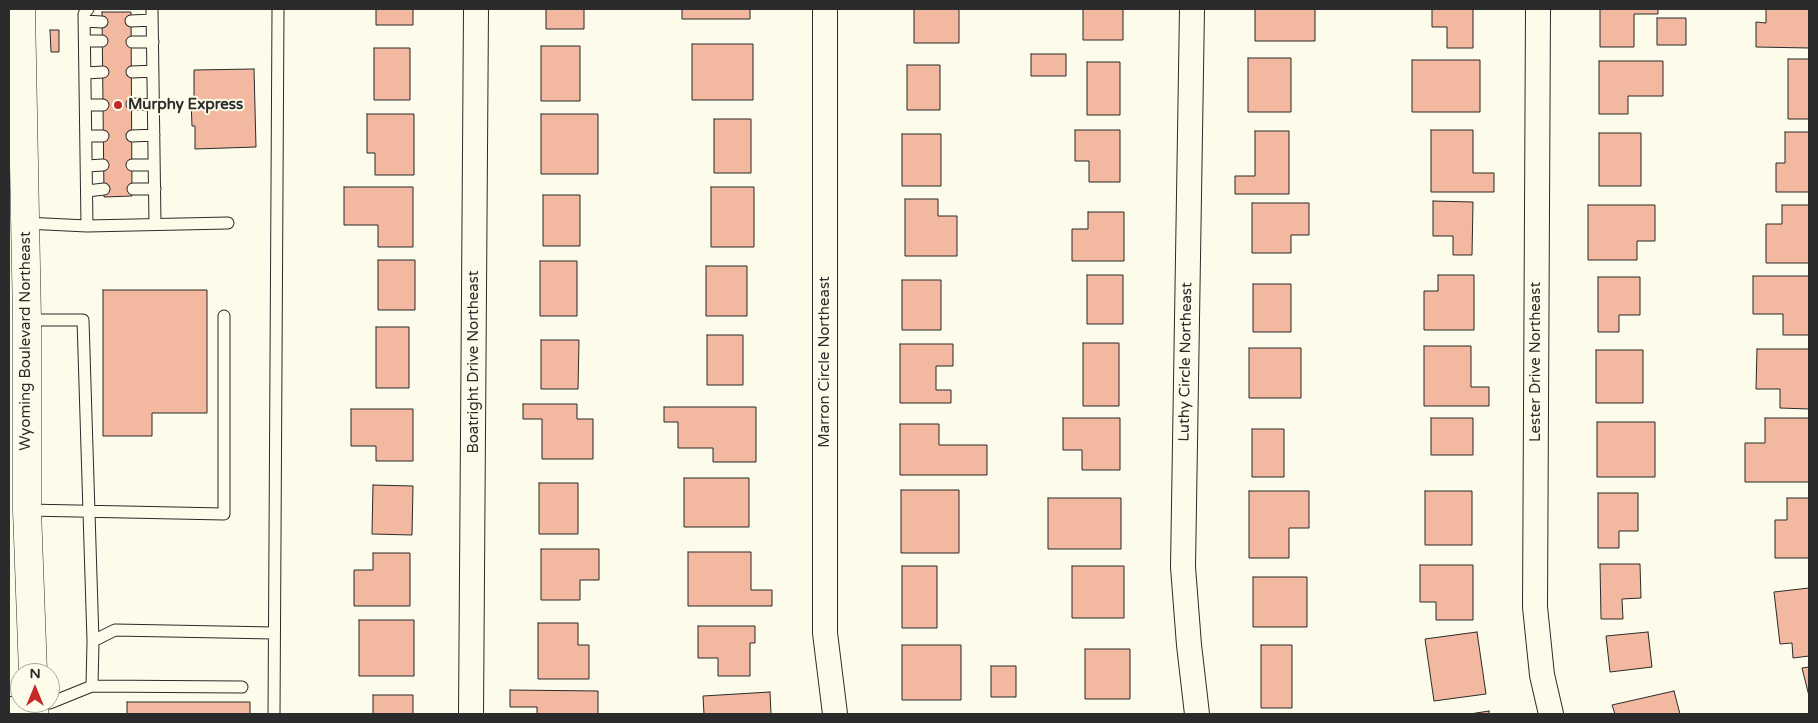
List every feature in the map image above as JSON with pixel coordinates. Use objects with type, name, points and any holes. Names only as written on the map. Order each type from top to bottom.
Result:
[{"type":"main road","name":"Wyoming Boulevard Northeast","points":[[20,9],[27,320],[26,510],[33,663]]},
{"type":"street","name":"Boatright Drive Northeast","points":[[471,714],[476,9]]},
{"type":"street","name":"Marron Circle Northeast","points":[[825,9],[825,633],[835,714]]},
{"type":"street","name":"Luthy Circle Northeast","points":[[1192,9],[1183,567],[1197,714]]},
{"type":"street","name":"Lester Drive Northeast","points":[[1538,9],[1535,607],[1542,676],[1551,714]]},
{"type":"lane","points":[[87,226],[84,14],[88,9]]},
{"type":"lane","points":[[274,714],[278,9]]},
{"type":"lane","points":[[131,21],[152,14],[155,224]]},
{"type":"lane","points":[[84,21],[102,22]]},
{"type":"lane","points":[[85,41],[102,41]]},
{"type":"lane","points":[[132,42],[153,42]]},
{"type":"lane","points":[[132,72],[153,71]]},
{"type":"lane","points":[[85,73],[103,72]]},
{"type":"lane","points":[[132,104],[154,105]]},
{"type":"lane","points":[[86,105],[103,105]]},
{"type":"lane","points":[[132,136],[154,135]]},
{"type":"lane","points":[[86,136],[103,136]]},
{"type":"lane","points":[[87,166],[103,165]]},
{"type":"lane","points":[[132,165],[154,165]]},
{"type":"lane","points":[[87,190],[104,189]]},
{"type":"lane","points":[[133,189],[155,189]]},
{"type":"lane","points":[[25,223],[87,226],[228,223]]},
{"type":"lane","points":[[26,510],[224,514],[224,316]]},
{"type":"lane","points":[[27,320],[83,320],[94,641],[92,686]]},
{"type":"lane","points":[[94,641],[115,630],[274,633]]},
{"type":"lane","points":[[60,698],[92,686],[242,687]]},
{"type":"building","points":[[376,9],[413,9],[413,25],[376,25]]},
{"type":"building","points":[[546,9],[584,9],[584,29],[546,29]]},
{"type":"building","points":[[682,9],[750,9],[750,19],[682,19]]},
{"type":"building","points":[[914,9],[959,9],[959,43],[914,43]]},
{"type":"building","points":[[1083,9],[1123,9],[1123,40],[1083,40]]},
{"type":"building","points":[[1255,9],[1315,9],[1315,41],[1255,41]]},
{"type":"building","points":[[1432,9],[1473,9],[1473,48],[1447,48],[1447,27],[1432,27]]},
{"type":"building","points":[[1600,9],[1658,9],[1658,14],[1634,14],[1634,47],[1600,47]]},
{"type":"building","points":[[1766,9],[1809,9],[1809,48],[1756,47],[1756,22],[1766,23]]},
{"type":"building","name":"Murphy Express","points":[[102,12],[131,12],[132,196],[104,197]]},
{"type":"building","points":[[1657,18],[1686,18],[1686,45],[1657,45]]},
{"type":"building","points":[[50,30],[59,30],[59,52],[51,52]]},
{"type":"building","points":[[692,44],[753,44],[753,100],[692,100]]},
{"type":"building","points":[[541,46],[580,46],[580,101],[541,101]]},
{"type":"building","points":[[374,48],[410,48],[410,100],[374,100]]},
{"type":"building","points":[[1031,54],[1066,54],[1066,76],[1031,76]]},
{"type":"building","points":[[1248,58],[1291,58],[1291,112],[1248,112]]},
{"type":"building","points":[[1788,59],[1809,59],[1809,119],[1788,119]]},
{"type":"building","points":[[1412,60],[1480,60],[1480,112],[1412,112]]},
{"type":"building","points":[[1599,61],[1663,61],[1663,96],[1628,96],[1628,114],[1599,114]]},
{"type":"building","points":[[1087,62],[1120,62],[1120,115],[1087,115]]},
{"type":"building","points":[[907,65],[940,65],[940,110],[907,110]]},
{"type":"building","points":[[254,69],[256,147],[195,149],[195,126],[192,126],[191,100],[194,100],[194,70]]},
{"type":"building","points":[[367,114],[414,114],[414,175],[375,175],[375,153],[367,153]]},
{"type":"building","points":[[541,114],[598,114],[598,174],[541,174]]},
{"type":"building","points":[[714,119],[751,119],[751,173],[714,173]]},
{"type":"building","points":[[1075,130],[1120,130],[1120,182],[1089,182],[1089,161],[1075,161]]},
{"type":"building","points":[[1431,130],[1473,130],[1473,173],[1494,173],[1494,192],[1431,192]]},
{"type":"building","points":[[1255,131],[1289,131],[1289,194],[1235,194],[1235,176],[1255,176]]},
{"type":"building","points":[[1785,132],[1809,132],[1809,192],[1776,192],[1776,163],[1785,163]]},
{"type":"building","points":[[1599,133],[1641,133],[1641,186],[1599,186]]},
{"type":"building","points":[[902,134],[941,134],[941,186],[902,186]]},
{"type":"building","points":[[344,187],[413,187],[413,247],[378,247],[378,225],[344,225]]},
{"type":"building","points":[[711,187],[754,187],[754,247],[711,247]]},
{"type":"building","points":[[543,195],[580,195],[580,246],[543,246]]},
{"type":"building","points":[[905,199],[938,199],[938,216],[957,216],[957,256],[905,256]]},
{"type":"building","points":[[1433,201],[1473,202],[1472,255],[1453,255],[1453,236],[1433,236]]},
{"type":"building","points":[[1252,203],[1309,203],[1309,235],[1291,235],[1291,253],[1252,253]]},
{"type":"building","points":[[1588,205],[1655,205],[1655,241],[1637,241],[1637,260],[1588,260]]},
{"type":"building","points":[[1782,205],[1809,205],[1809,263],[1766,263],[1766,224],[1782,224]]},
{"type":"building","points":[[1088,212],[1124,212],[1124,261],[1072,261],[1072,229],[1088,229]]},
{"type":"building","points":[[378,260],[415,260],[415,310],[378,310]]},
{"type":"building","points":[[540,261],[577,261],[577,316],[540,316]]},
{"type":"building","points":[[706,266],[747,266],[747,316],[706,316]]},
{"type":"building","points":[[1087,275],[1123,275],[1123,324],[1087,324]]},
{"type":"building","points":[[1438,275],[1474,275],[1474,330],[1424,330],[1424,291],[1438,291]]},
{"type":"building","points":[[1753,276],[1809,276],[1809,335],[1783,335],[1783,314],[1753,314]]},
{"type":"building","points":[[1598,277],[1640,277],[1640,315],[1619,315],[1619,332],[1598,332]]},
{"type":"building","points":[[902,280],[941,280],[941,330],[902,330]]},
{"type":"building","points":[[1253,284],[1291,284],[1291,332],[1253,332]]},
{"type":"building","points":[[103,290],[207,290],[207,413],[152,413],[152,436],[103,436]]},
{"type":"building","points":[[376,327],[409,327],[409,388],[376,388]]},
{"type":"building","points":[[707,335],[743,335],[743,385],[707,385]]},
{"type":"building","points":[[541,340],[579,340],[578,389],[541,389]]},
{"type":"building","points":[[1083,343],[1119,343],[1119,406],[1083,406]]},
{"type":"building","points":[[900,344],[953,344],[953,366],[936,366],[936,390],[951,390],[951,403],[900,403]]},
{"type":"building","points":[[1424,346],[1471,346],[1471,387],[1489,387],[1489,406],[1424,406]]},
{"type":"building","points":[[1249,348],[1301,348],[1301,398],[1249,398]]},
{"type":"building","points":[[1757,349],[1809,349],[1809,409],[1780,408],[1780,389],[1756,389]]},
{"type":"building","points":[[1596,350],[1643,350],[1643,403],[1596,403]]},
{"type":"building","points":[[523,404],[577,404],[577,419],[593,419],[593,459],[542,459],[542,419],[523,419]]},
{"type":"building","points":[[664,407],[756,407],[756,462],[713,462],[713,448],[678,448],[678,422],[664,422]]},
{"type":"building","points":[[351,409],[413,409],[413,461],[376,461],[376,446],[351,446]]},
{"type":"building","points":[[1063,418],[1120,418],[1120,470],[1082,470],[1082,450],[1063,450]]},
{"type":"building","points":[[1431,418],[1473,418],[1473,455],[1431,455]]},
{"type":"building","points":[[1765,418],[1809,418],[1809,482],[1745,482],[1745,443],[1765,443]]},
{"type":"building","points":[[1597,422],[1655,422],[1655,477],[1597,477]]},
{"type":"building","points":[[900,424],[939,424],[939,445],[987,445],[987,475],[900,475]]},
{"type":"building","points":[[1252,429],[1284,429],[1284,477],[1252,477]]},
{"type":"building","points":[[684,478],[749,478],[749,527],[684,527]]},
{"type":"building","points":[[539,483],[578,483],[578,534],[539,534]]},
{"type":"building","points":[[373,485],[413,486],[412,535],[372,534]]},
{"type":"building","points":[[901,490],[959,490],[959,553],[901,553]]},
{"type":"building","points":[[1249,491],[1309,491],[1309,528],[1289,528],[1289,558],[1249,558]]},
{"type":"building","points":[[1425,491],[1472,491],[1472,545],[1425,545]]},
{"type":"building","points":[[1598,493],[1638,493],[1638,531],[1619,531],[1619,548],[1598,548]]},
{"type":"building","points":[[1048,498],[1121,498],[1121,549],[1048,549]]},
{"type":"building","points":[[1787,498],[1809,498],[1809,558],[1775,558],[1775,520],[1787,520]]},
{"type":"building","points":[[541,549],[599,549],[599,580],[580,580],[580,600],[541,600]]},
{"type":"building","points":[[688,552],[751,552],[751,590],[772,590],[772,606],[688,606]]},
{"type":"building","points":[[373,553],[410,553],[410,606],[354,606],[354,570],[373,570]]},
{"type":"building","points":[[1600,564],[1640,564],[1641,598],[1622,599],[1623,619],[1601,619]]},
{"type":"building","points":[[1420,565],[1473,565],[1473,620],[1436,620],[1436,602],[1420,602]]},
{"type":"building","points":[[902,566],[937,566],[937,628],[902,628]]},
{"type":"building","points":[[1072,566],[1124,566],[1124,618],[1072,618]]},
{"type":"building","points":[[1253,577],[1307,577],[1307,627],[1253,627]]},
{"type":"building","points":[[1809,588],[1809,656],[1793,658],[1792,643],[1780,644],[1774,592]]},
{"type":"building","points":[[359,620],[414,620],[414,676],[359,676]]},
{"type":"building","points":[[538,623],[578,623],[578,645],[589,645],[589,679],[538,679]]},
{"type":"building","points":[[698,626],[755,626],[755,643],[750,643],[750,676],[718,676],[718,658],[698,658]]},
{"type":"building","points":[[1477,632],[1486,694],[1434,701],[1425,639]]},
{"type":"building","points":[[1648,632],[1652,667],[1610,672],[1606,636]]},
{"type":"building","points":[[902,645],[961,645],[961,700],[902,700]]},
{"type":"building","points":[[1261,645],[1292,645],[1292,708],[1261,708]]},
{"type":"building","points":[[1085,649],[1130,649],[1130,699],[1085,699]]},
{"type":"building","points":[[991,666],[1016,666],[1016,697],[991,697]]},
{"type":"building","points":[[1809,667],[1809,696],[1802,668]]},
{"type":"building","points":[[510,690],[598,691],[598,714],[537,714],[537,707],[510,707]]},
{"type":"building","points":[[1674,691],[1680,714],[1615,714],[1612,705]]},
{"type":"building","points":[[770,692],[771,714],[704,714],[703,696]]},
{"type":"building","points":[[373,695],[413,695],[413,714],[373,714]]},
{"type":"building","points":[[127,702],[250,702],[250,714],[127,714]]},
{"type":"building","points":[[1489,711],[1489,714],[1470,714]]},
{"type":"place","name":"Murphy Express","points":[[118,105]]}]
